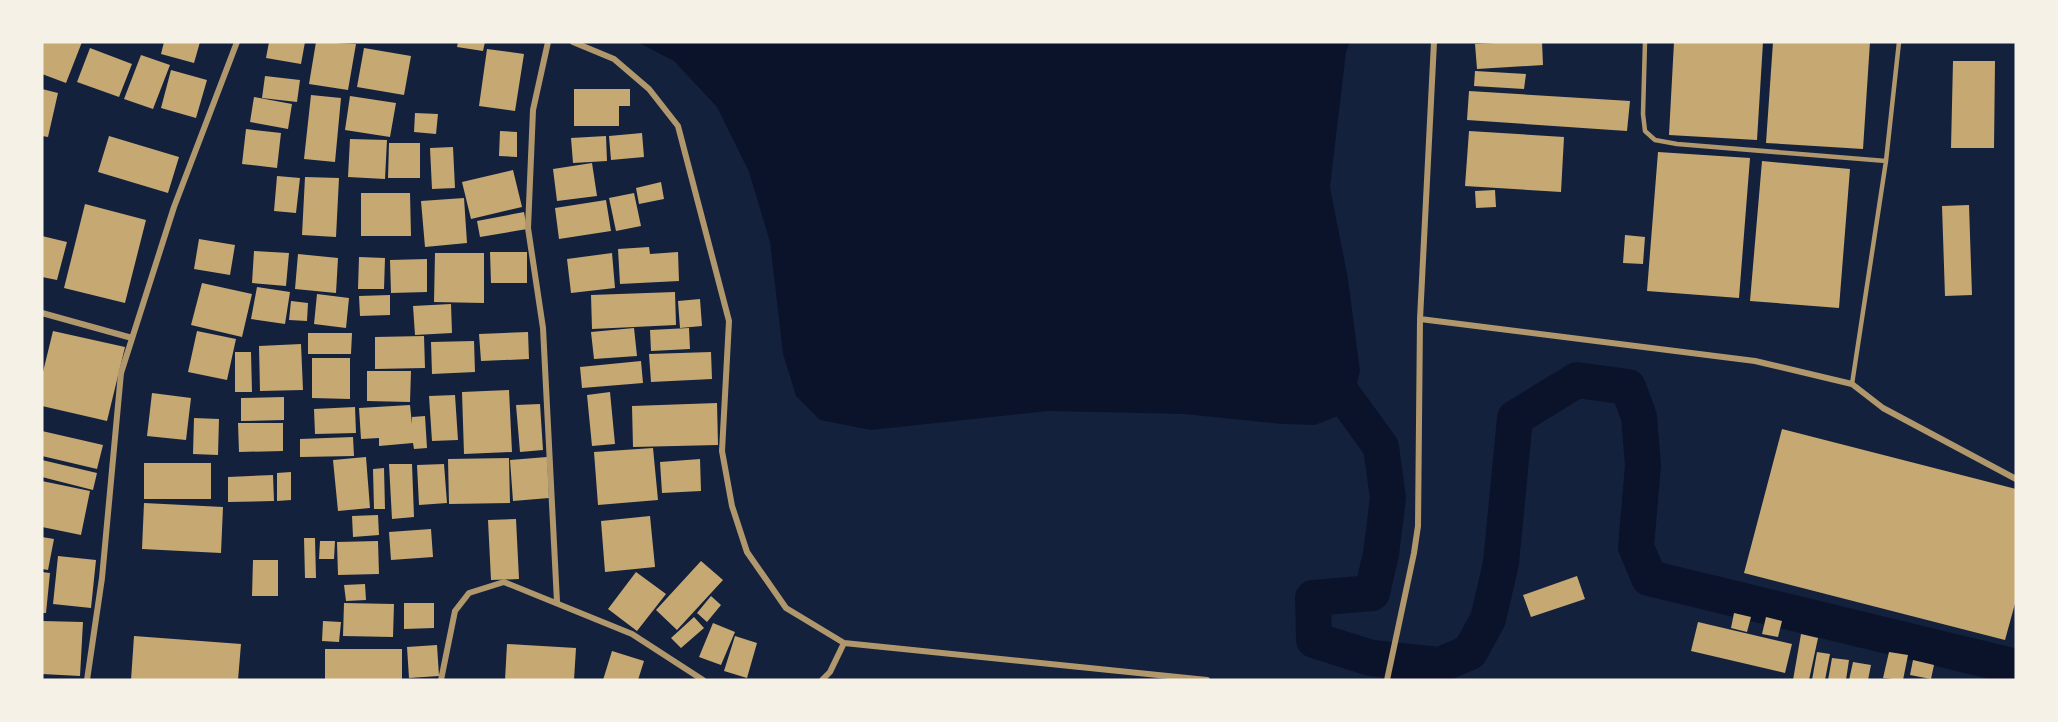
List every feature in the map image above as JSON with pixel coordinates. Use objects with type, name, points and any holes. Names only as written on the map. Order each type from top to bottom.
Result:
[{"type":"street","points":[[87,680],[102,578],[121,373],[174,207],[237,42]]},
{"type":"street","points":[[548,42],[533,110],[528,228],[543,328],[556,602]]},
{"type":"street","points":[[573,42],[614,59],[649,89],[678,126],[729,321],[722,451],[732,507],[747,552],[786,608],[844,643],[1208,680]]},
{"type":"street","points":[[1387,679],[1418,526],[1420,319],[1434,42]]},
{"type":"street","points":[[42,313],[132,338]]},
{"type":"street","points":[[1420,319],[1755,361],[1852,384],[1883,408],[2016,479]]},
{"type":"street","points":[[441,680],[455,611],[470,593],[504,582],[632,634],[703,680]]},
{"type":"street","points":[[822,680],[830,672],[844,643]]},
{"type":"lane","points":[[1645,42],[1643,114],[1645,131],[1655,140],[1677,144],[1886,161]]},
{"type":"lane","points":[[1852,384],[1886,161],[1899,42]]},
{"type":"water","points":[[637,42],[1350,42],[1346,52],[1330,187],[1348,279],[1360,371],[1350,411],[1315,425],[1281,424],[1184,414],[1049,411],[871,430],[820,420],[796,396],[783,354],[770,242],[749,172],[717,107],[674,61]]},
{"type":"building","points":[[42,42],[82,42],[66,83],[42,74]]},
{"type":"building","points":[[164,42],[200,42],[194,63],[161,54]]},
{"type":"building","points":[[269,42],[305,42],[301,64],[266,58]]},
{"type":"building","points":[[316,42],[356,44],[348,90],[309,84]]},
{"type":"building","points":[[458,42],[485,42],[483,51],[457,47]]},
{"type":"building","points":[[1542,42],[1543,65],[1477,69],[1475,44]]},
{"type":"building","points":[[1674,42],[1763,42],[1757,140],[1669,135]]},
{"type":"building","points":[[1773,42],[1870,42],[1863,149],[1766,143]]},
{"type":"building","points":[[90,48],[132,64],[119,97],[77,82]]},
{"type":"building","points":[[364,48],[411,56],[404,95],[357,87]]},
{"type":"building","points":[[487,49],[524,54],[515,111],[479,106]]},
{"type":"building","points":[[141,55],[170,65],[153,109],[124,99]]},
{"type":"building","points":[[1953,61],[1995,61],[1994,148],[1951,148]]},
{"type":"building","points":[[171,70],[207,80],[196,118],[161,108]]},
{"type":"building","points":[[1475,71],[1526,74],[1524,89],[1474,86]]},
{"type":"building","points":[[265,76],[300,80],[297,102],[262,98]]},
{"type":"building","points":[[42,89],[58,93],[48,137],[42,136]]},
{"type":"building","points":[[574,89],[630,89],[630,106],[619,106],[619,126],[574,126]]},
{"type":"building","points":[[1469,91],[1630,101],[1627,131],[1467,120]]},
{"type":"building","points":[[311,95],[341,98],[335,162],[304,159]]},
{"type":"building","points":[[350,96],[396,103],[390,137],[345,130]]},
{"type":"building","points":[[254,97],[292,104],[288,129],[250,122]]},
{"type":"building","points":[[415,113],[438,114],[436,134],[414,132]]},
{"type":"building","points":[[246,129],[281,133],[277,168],[242,164]]},
{"type":"building","points":[[500,131],[517,132],[517,157],[499,156]]},
{"type":"building","points":[[1469,131],[1564,137],[1561,192],[1465,186]]},
{"type":"building","points":[[642,133],[644,157],[611,160],[609,136]]},
{"type":"building","points":[[109,136],[179,157],[168,193],[98,172]]},
{"type":"building","points":[[606,136],[607,161],[573,163],[571,138]]},
{"type":"building","points":[[350,139],[387,140],[385,179],[348,177]]},
{"type":"building","points":[[389,143],[420,143],[420,178],[388,178]]},
{"type":"building","points":[[453,147],[455,188],[432,189],[430,148]]},
{"type":"building","points":[[1658,152],[1750,158],[1739,298],[1647,291]]},
{"type":"building","points":[[1762,161],[1850,169],[1839,308],[1750,301]]},
{"type":"building","points":[[592,163],[597,196],[557,201],[553,169]]},
{"type":"building","points":[[513,170],[522,207],[471,219],[462,182]]},
{"type":"building","points":[[277,176],[300,178],[296,213],[274,211]]},
{"type":"building","points":[[305,177],[339,178],[336,237],[302,235]]},
{"type":"building","points":[[661,182],[664,199],[639,204],[636,188]]},
{"type":"building","points":[[1495,190],[1496,207],[1476,208],[1475,191]]},
{"type":"building","points":[[361,193],[410,193],[411,236],[361,236]]},
{"type":"building","points":[[634,193],[641,226],[616,231],[609,198]]},
{"type":"building","points":[[464,198],[467,243],[425,247],[421,201]]},
{"type":"building","points":[[606,200],[611,231],[559,239],[555,208]]},
{"type":"building","points":[[85,204],[146,220],[125,303],[64,288]]},
{"type":"building","points":[[1969,205],[1972,295],[1945,296],[1942,206]]},
{"type":"building","points":[[524,212],[527,229],[480,237],[477,221]]},
{"type":"building","points":[[1625,235],[1645,237],[1643,264],[1623,263]]},
{"type":"building","points":[[42,236],[67,242],[57,280],[42,277]]},
{"type":"building","points":[[199,239],[235,245],[230,275],[194,269]]},
{"type":"building","points":[[649,247],[650,254],[678,252],[679,281],[620,284],[618,249]]},
{"type":"building","points":[[254,251],[289,253],[286,286],[252,283]]},
{"type":"building","points":[[490,252],[527,252],[527,283],[491,283]]},
{"type":"building","points":[[435,253],[484,253],[484,303],[434,302]]},
{"type":"building","points":[[612,253],[615,288],[571,293],[567,259]]},
{"type":"building","points":[[298,254],[338,258],[336,293],[295,289]]},
{"type":"building","points":[[359,257],[385,258],[384,289],[358,289]]},
{"type":"building","points":[[427,259],[427,292],[391,293],[390,260]]},
{"type":"building","points":[[202,283],[252,294],[242,337],[191,325]]},
{"type":"building","points":[[257,287],[290,292],[285,324],[251,319]]},
{"type":"building","points":[[675,292],[676,325],[592,329],[591,295]]},
{"type":"building","points":[[317,294],[349,298],[346,328],[314,324]]},
{"type":"building","points":[[390,295],[390,315],[360,316],[359,296]]},
{"type":"building","points":[[700,299],[702,326],[680,328],[678,301]]},
{"type":"building","points":[[291,301],[308,303],[307,321],[289,320]]},
{"type":"building","points":[[451,304],[452,333],[415,335],[413,306]]},
{"type":"building","points":[[634,328],[637,356],[594,359],[591,332]]},
{"type":"building","points":[[689,328],[690,349],[651,351],[650,330]]},
{"type":"building","points":[[53,331],[125,347],[107,421],[42,406],[42,376]]},
{"type":"building","points":[[197,331],[236,339],[227,380],[188,372]]},
{"type":"building","points":[[528,332],[529,359],[481,361],[479,334]]},
{"type":"building","points":[[308,333],[352,333],[351,354],[308,354]]},
{"type":"building","points":[[424,336],[425,368],[375,369],[375,337]]},
{"type":"building","points":[[474,341],[475,372],[432,374],[431,342]]},
{"type":"building","points":[[301,344],[303,390],[260,391],[259,346]]},
{"type":"building","points":[[235,352],[251,352],[252,392],[235,392]]},
{"type":"building","points":[[711,352],[712,379],[651,382],[649,354]]},
{"type":"building","points":[[312,358],[350,358],[350,399],[312,398]]},
{"type":"building","points":[[641,361],[643,383],[582,388],[580,367]]},
{"type":"building","points":[[367,371],[411,371],[410,402],[367,401]]},
{"type":"building","points":[[509,390],[512,452],[464,454],[462,392]]},
{"type":"building","points":[[610,392],[615,444],[592,446],[587,395]]},
{"type":"building","points":[[152,393],[191,398],[186,440],[147,436]]},
{"type":"building","points":[[455,395],[458,440],[432,441],[429,396]]},
{"type":"building","points":[[284,397],[284,420],[241,421],[241,398]]},
{"type":"building","points":[[717,403],[718,445],[633,447],[632,406]]},
{"type":"building","points":[[540,404],[543,450],[520,452],[516,405]]},
{"type":"building","points":[[410,405],[412,424],[412,417],[425,416],[427,448],[414,449],[413,443],[379,446],[379,438],[361,439],[359,408]]},
{"type":"building","points":[[355,407],[356,433],[315,434],[314,409]]},
{"type":"building","points":[[194,418],[219,419],[218,455],[193,454]]},
{"type":"building","points":[[238,423],[283,423],[283,451],[239,452]]},
{"type":"building","points":[[1782,429],[2016,489],[2016,600],[2005,640],[1744,573]]},
{"type":"building","points":[[42,431],[103,445],[97,469],[42,456]]},
{"type":"building","points":[[353,437],[354,456],[300,457],[300,439]]},
{"type":"building","points":[[653,448],[658,500],[598,505],[594,452]]},
{"type":"building","points":[[366,457],[370,508],[338,511],[333,460]]},
{"type":"building","points":[[547,457],[549,498],[513,501],[510,460]]},
{"type":"building","points":[[509,458],[510,503],[449,504],[448,459]]},
{"type":"building","points":[[700,459],[701,491],[662,493],[660,462]]},
{"type":"building","points":[[42,460],[97,473],[93,490],[42,477]]},
{"type":"building","points":[[144,463],[211,463],[211,499],[144,499]]},
{"type":"building","points":[[389,464],[412,464],[414,517],[392,519]]},
{"type":"building","points":[[444,464],[447,503],[419,505],[417,465]]},
{"type":"building","points":[[384,468],[385,509],[374,509],[373,469]]},
{"type":"building","points":[[291,472],[291,500],[277,501],[277,473]]},
{"type":"building","points":[[273,475],[274,501],[228,502],[228,477]]},
{"type":"building","points":[[42,481],[90,491],[81,535],[42,527]]},
{"type":"building","points":[[144,503],[223,507],[221,553],[142,549]]},
{"type":"building","points":[[378,515],[379,535],[353,537],[352,516]]},
{"type":"building","points":[[650,516],[655,567],[605,572],[601,521]]},
{"type":"building","points":[[516,519],[519,579],[491,580],[488,520]]},
{"type":"building","points":[[431,529],[433,557],[391,560],[389,532]]},
{"type":"building","points":[[42,537],[54,539],[48,570],[42,569]]},
{"type":"building","points":[[304,538],[315,538],[316,578],[305,578]]},
{"type":"building","points":[[320,541],[335,541],[334,559],[319,559]]},
{"type":"building","points":[[378,541],[379,574],[338,575],[337,542]]},
{"type":"building","points":[[58,556],[96,560],[91,608],[53,604]]},
{"type":"building","points":[[253,560],[278,560],[278,596],[252,596]]},
{"type":"building","points":[[701,561],[723,580],[677,630],[656,610]]},
{"type":"building","points":[[42,572],[50,573],[46,613],[42,613]]},
{"type":"building","points":[[636,572],[666,594],[637,631],[608,609]]},
{"type":"building","points":[[1577,576],[1585,599],[1531,617],[1523,595]]},
{"type":"building","points":[[365,584],[366,600],[346,601],[344,585]]},
{"type":"building","points":[[711,596],[721,605],[707,622],[697,613]]},
{"type":"building","points":[[344,603],[394,604],[393,637],[343,636]]},
{"type":"building","points":[[404,603],[434,603],[434,628],[404,629]]},
{"type":"building","points":[[1734,613],[1751,617],[1747,632],[1731,628]]},
{"type":"building","points":[[694,617],[704,628],[681,648],[671,638]]},
{"type":"building","points":[[1766,617],[1782,621],[1778,637],[1762,634]]},
{"type":"building","points":[[42,621],[83,622],[80,676],[42,674]]},
{"type":"building","points":[[323,621],[341,622],[339,642],[322,641]]},
{"type":"building","points":[[1698,622],[1792,644],[1785,673],[1691,651]]},
{"type":"building","points":[[713,623],[735,632],[721,665],[699,657]]},
{"type":"building","points":[[1801,634],[1818,638],[1809,680],[1793,680]]},
{"type":"building","points":[[134,636],[241,644],[238,680],[131,680]]},
{"type":"building","points":[[735,636],[757,643],[747,678],[724,671]]},
{"type":"building","points":[[507,644],[576,648],[574,680],[505,680]]},
{"type":"building","points":[[437,645],[439,676],[409,678],[407,647]]},
{"type":"building","points":[[325,649],[402,649],[402,680],[325,680]]},
{"type":"building","points":[[612,651],[644,661],[638,680],[603,680]]},
{"type":"building","points":[[1817,652],[1830,654],[1825,680],[1812,680]]},
{"type":"building","points":[[1889,652],[1908,655],[1903,680],[1883,678]]},
{"type":"building","points":[[1832,658],[1849,660],[1846,680],[1828,680]]},
{"type":"building","points":[[1913,660],[1934,665],[1931,679],[1910,675]]},
{"type":"building","points":[[1853,662],[1871,665],[1868,680],[1849,680]]},
{"type":"waterway","points":[[1323,367],[1381,447],[1388,498],[1381,554],[1372,593],[1313,598],[1314,640],[1371,658],[1440,665],[1470,652],[1488,619],[1501,563],[1515,418],[1577,380],[1628,387],[1639,417],[1643,465],[1636,547],[1649,578],[2016,667]]}]
